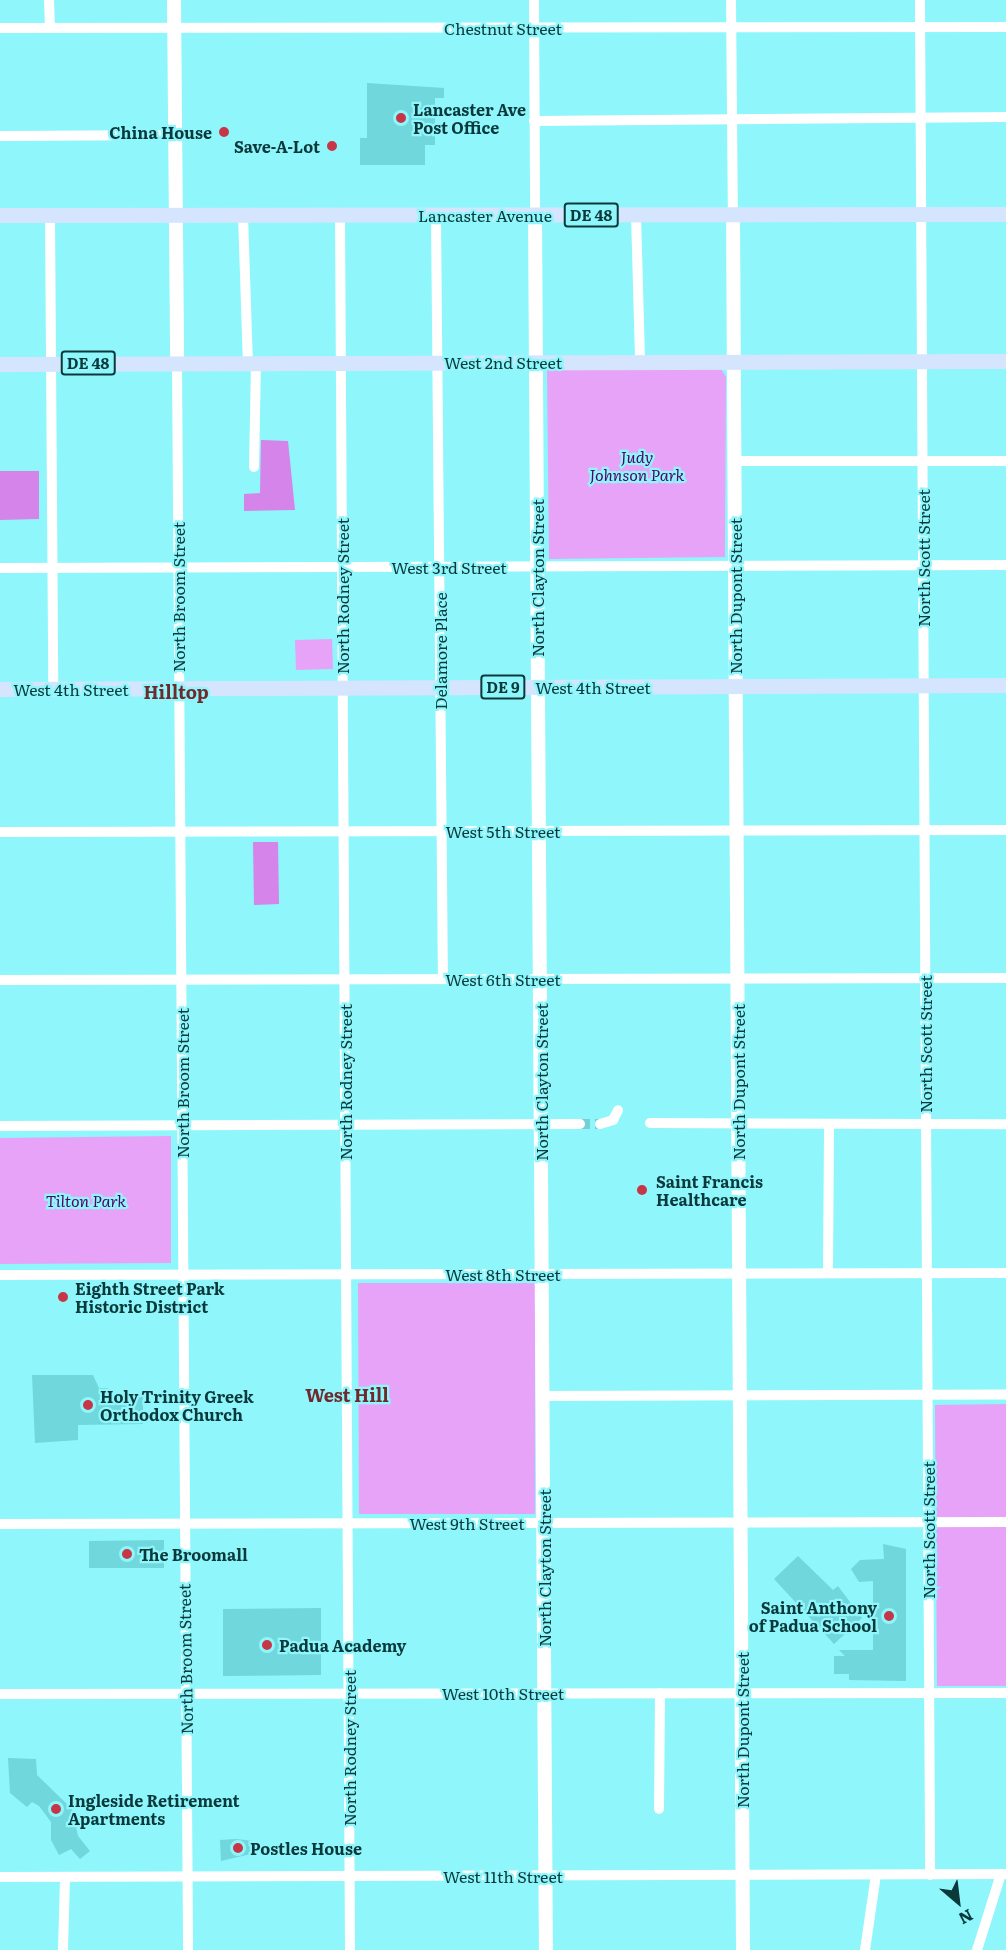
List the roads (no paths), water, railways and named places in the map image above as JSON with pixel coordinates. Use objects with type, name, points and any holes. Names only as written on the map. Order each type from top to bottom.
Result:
[{"type":"main road","name":"Lancaster Avenue","points":[[0,215],[1006,214]]},
{"type":"main road","name":"West 2nd Street","points":[[0,364],[1006,361]]},
{"type":"main road","name":"West 4th Street","points":[[0,689],[1006,685]]},
{"type":"street","points":[[49,0],[50,28]]},
{"type":"street","name":"North Broom Street","points":[[174,0],[188,1950]]},
{"type":"street","points":[[534,0],[535,215]]},
{"type":"street","points":[[731,0],[733,215]]},
{"type":"street","name":"North Scott Street","points":[[920,0],[930,1875]]},
{"type":"street","name":"Chestnut Street","points":[[0,28],[1006,27]]},
{"type":"street","points":[[534,121],[732,117],[1006,117]]},
{"type":"street","points":[[0,136],[175,135]]},
{"type":"street","points":[[50,215],[53,689]]},
{"type":"street","points":[[243,215],[252,363],[254,467]]},
{"type":"street","name":"North Rodney Street","points":[[340,215],[350,1950]]},
{"type":"street","name":"Delamore Place","points":[[436,215],[443,979]]},
{"type":"street","name":"North Clayton Street","points":[[535,215],[546,1950]]},
{"type":"street","points":[[636,215],[639,362]]},
{"type":"street","name":"North Dupont Street","points":[[733,215],[743,1950]]},
{"type":"street","points":[[734,461],[1006,461]]},
{"type":"street","name":"West 3rd Street","points":[[0,568],[1006,565]]},
{"type":"street","name":"West 5th Street","points":[[0,832],[1006,830]]},
{"type":"street","name":"West 6th Street","points":[[0,980],[1006,978]]},
{"type":"street","points":[[600,1124],[613,1120],[618,1110]]},
{"type":"street","points":[[650,1123],[1006,1124]]},
{"type":"street","points":[[0,1126],[580,1124]]},
{"type":"street","points":[[828,1273],[830,1124]]},
{"type":"street","name":"West 8th Street","points":[[0,1275],[1006,1273]]},
{"type":"street","points":[[543,1396],[1006,1394]]},
{"type":"street","name":"West 9th Street","points":[[0,1524],[1006,1522]]},
{"type":"street","points":[[659,1809],[660,1693]]},
{"type":"street","name":"West 10th Street","points":[[0,1694],[1006,1693]]},
{"type":"street","points":[[977,1950],[1003,1874]]},
{"type":"street","name":"West 11th Street","points":[[0,1877],[1003,1874]]},
{"type":"street","points":[[865,1950],[876,1875]]},
{"type":"street","points":[[63,1950],[65,1877]]},
{"type":"tunnel","points":[[580,1124],[600,1124]]},
{"type":"place","name":"Lancaster Ave Post Office","points":[[401,118]]},
{"type":"place","name":"China House","points":[[224,132]]},
{"type":"place","name":"Save-A-Lot","points":[[332,146]]},
{"type":"place","name":"Saint Francis Healthcare","points":[[642,1190]]},
{"type":"place","name":"Eighth Street Park Historic District","points":[[63,1297]]},
{"type":"place","name":"Holy Trinity Greek Orthodox Church","points":[[88,1405]]},
{"type":"place","name":"The Broomall","points":[[127,1554]]},
{"type":"place","name":"Saint Anthony of Padua School","points":[[889,1616]]},
{"type":"place","name":"Padua Academy","points":[[267,1645]]},
{"type":"place","name":"Ingleside Retirement Apartments","points":[[56,1809]]},
{"type":"place","name":"Postles House","points":[[238,1848]]},
{"type":"district","name":"Hilltop","points":[[176,692]]},
{"type":"district","name":"West Hill","points":[[347,1395]]},
{"type":"park label","name":"Judy Johnson Park","points":[[637,465]]},
{"type":"park label","name":"Tilton Park","points":[[86,1200]]}]
